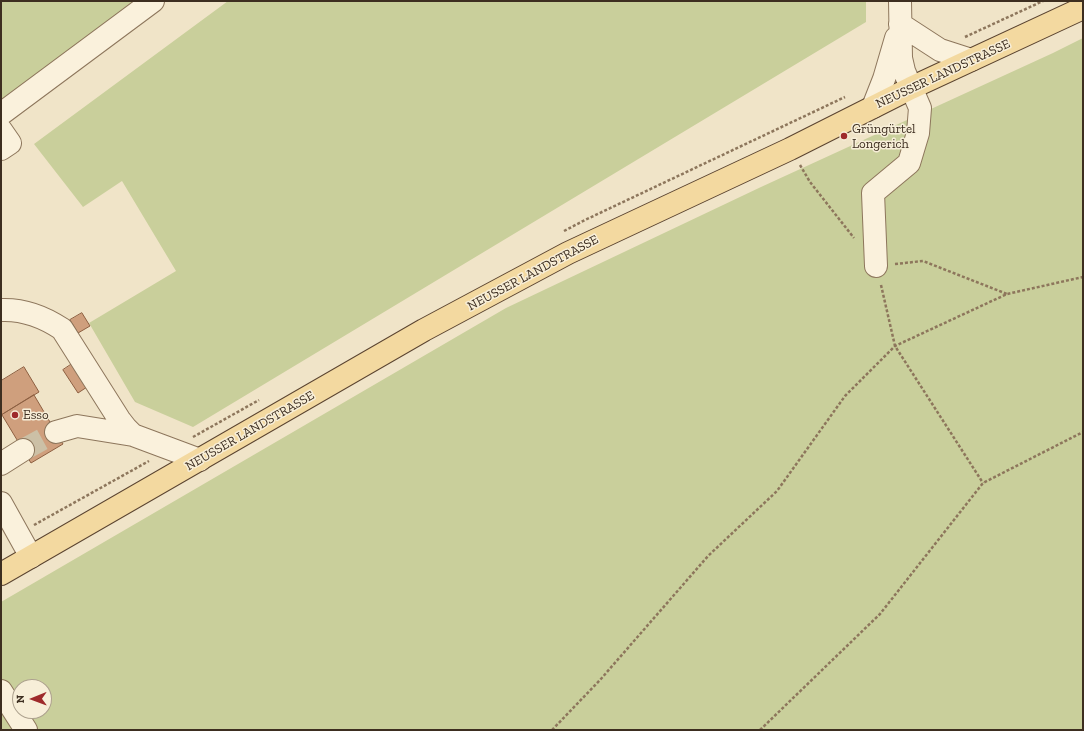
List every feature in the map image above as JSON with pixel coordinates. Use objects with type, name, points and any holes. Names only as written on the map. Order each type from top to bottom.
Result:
[{"type":"main road","name":"NEUSSER LANDSTRASSE","points":[[1,574],[424,330],[561,257],[790,148],[911,88],[1083,8]]},
{"type":"street","points":[[1,114],[153,1]]},
{"type":"street","points":[[876,266],[873,193],[909,163],[918,133],[920,108],[904,71],[901,58],[900,1]]},
{"type":"street","points":[[900,24],[940,50],[971,60]]},
{"type":"street","points":[[873,107],[889,62],[900,24]]},
{"type":"street","points":[[1,130],[10,143],[1,149]]},
{"type":"street","points":[[1,310],[38,316],[62,329],[119,418],[133,435]]},
{"type":"street","points":[[56,432],[77,426],[133,435],[200,460]]},
{"type":"street","points":[[1,464],[23,450]]},
{"type":"street","points":[[1,503],[31,557]]},
{"type":"street","points":[[1,691],[26,730]]},
{"type":"path","points":[[790,148],[810,182],[857,242]]},
{"type":"path","points":[[983,483],[895,346],[876,266],[923,261],[1007,294]]},
{"type":"path","points":[[552,730],[600,680],[708,556],[777,491],[845,396],[895,346],[1007,294],[1083,277]]},
{"type":"path","points":[[760,730],[880,614],[983,483],[1083,432]]},
{"type":"green space","points":[[1,1],[140,1],[1,101]]},
{"type":"green space","points":[[228,1],[866,1],[866,22],[193,427],[135,402],[89,323],[176,271],[122,181],[83,207],[34,144]]},
{"type":"green space","points":[[1083,38],[1083,730],[1,730],[1,602],[506,308],[761,187]]},
{"type":"building","points":[[82,313],[90,326],[78,333],[70,320]]},
{"type":"building","points":[[75,362],[90,385],[78,393],[63,370]]},
{"type":"building","points":[[24,367],[39,392],[1,415],[1,381]]},
{"type":"building","points":[[34,395],[63,444],[31,463],[2,415]]},
{"type":"tunnel","points":[[23,450],[56,432]]},
{"type":"place","name":"Grüngürtel Longerich","points":[[844,136]]},
{"type":"place","name":"Esso","points":[[15,415]]}]
